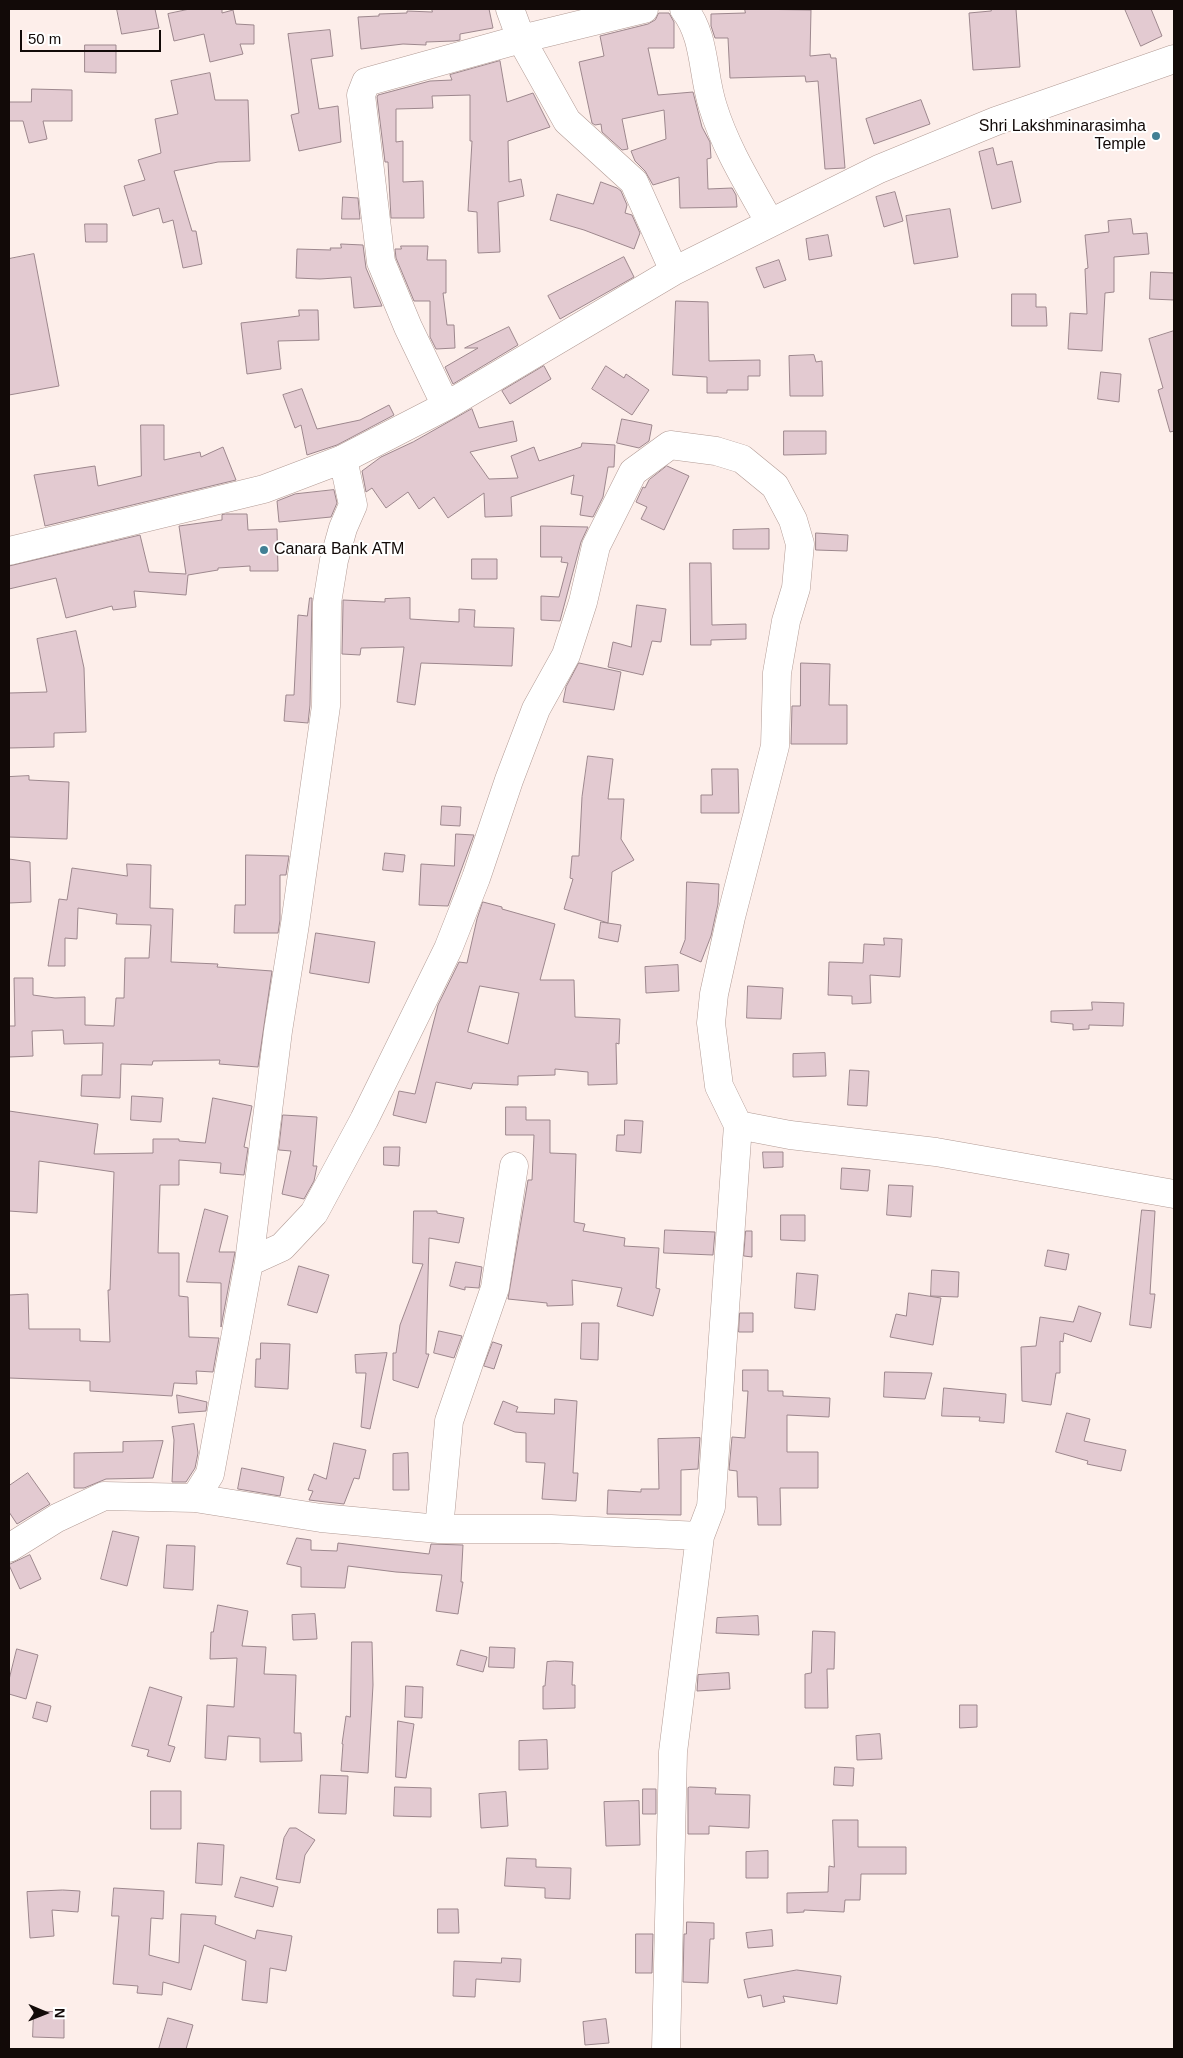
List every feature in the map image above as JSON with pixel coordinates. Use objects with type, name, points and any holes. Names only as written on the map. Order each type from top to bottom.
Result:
[{"type":"street","points":[[510,9],[520,38],[567,121],[634,182],[674,271]]},
{"type":"street","points":[[446,406],[408,327],[381,262],[361,95],[366,82],[520,38],[644,9]]},
{"type":"street","points":[[684,9],[700,40],[712,106],[731,155],[770,223]]},
{"type":"street","points":[[9,551],[264,489],[344,459],[446,406],[674,271],[879,170],[996,121],[1174,59]]},
{"type":"street","points":[[249,1262],[282,1247],[314,1212],[364,1120],[448,949],[476,878],[509,780],[536,709],[566,655],[583,602],[596,546],[633,472],[670,446],[716,451],[742,459],[775,486],[793,520],[800,544],[796,588],[786,621],[776,673],[775,746],[730,917],[714,994],[712,1023],[719,1086],[738,1125],[710,1507],[700,1536],[673,1752],[666,2049]]},
{"type":"street","points":[[195,1498],[210,1474],[249,1262],[278,1031],[296,924],[326,706],[327,603],[334,560],[353,505],[344,459]]},
{"type":"street","points":[[738,1125],[790,1135],[936,1152],[1174,1194]]},
{"type":"street","points":[[439,1529],[449,1421],[495,1288],[514,1166]]},
{"type":"street","points":[[9,1548],[57,1518],[104,1496],[195,1498],[321,1518],[439,1529],[551,1529],[700,1536]]},
{"type":"building","points":[[117,9],[155,9],[159,28],[122,34]]},
{"type":"building","points":[[190,9],[222,9],[222,13],[233,10],[236,24],[254,25],[254,44],[240,44],[243,54],[210,62],[204,34],[174,41],[168,14]]},
{"type":"building","points":[[432,9],[489,9],[493,28],[460,34],[460,40],[454,41],[426,42],[426,45],[403,44],[361,49],[358,17],[407,13],[407,11],[432,12]]},
{"type":"building","points":[[745,9],[811,10],[810,56],[830,54],[831,58],[836,58],[845,168],[825,169],[818,81],[806,82],[805,76],[730,78],[728,38],[715,38],[711,26],[711,14],[745,13]]},
{"type":"building","points":[[991,9],[1016,9],[1020,67],[973,70],[969,13],[991,11]]},
{"type":"building","points":[[1125,9],[1151,9],[1162,36],[1141,46]]},
{"type":"building","points":[[659,13],[669,13],[674,22],[674,48],[648,48],[658,95],[693,92],[702,127],[710,142],[711,158],[707,159],[708,189],[732,188],[736,195],[737,207],[680,208],[679,177],[653,185],[645,171],[635,161],[631,151],[666,139],[664,110],[622,119],[628,149],[622,150],[602,132],[601,124],[595,125],[592,123],[579,62],[604,56],[600,36],[648,24],[655,20]]},
{"type":"building","points":[[330,30],[333,56],[311,59],[319,109],[338,106],[341,142],[299,151],[291,115],[299,113],[288,34]]},
{"type":"building","points":[[85,45],[116,45],[116,73],[85,72]]},
{"type":"building","points":[[500,61],[507,102],[533,93],[550,127],[508,141],[509,182],[521,179],[524,196],[498,202],[500,252],[478,253],[477,212],[468,211],[472,141],[470,141],[470,95],[432,96],[433,108],[396,109],[396,142],[403,141],[403,182],[423,181],[424,218],[391,218],[388,162],[385,162],[377,97],[378,95],[430,81],[452,80],[450,75]]},
{"type":"building","points":[[210,73],[215,100],[248,100],[250,161],[218,162],[174,171],[192,231],[196,231],[202,264],[183,268],[173,220],[163,223],[159,208],[133,216],[124,186],[145,180],[138,160],[161,153],[155,119],[178,114],[171,81]]},
{"type":"building","points":[[32,89],[72,90],[72,121],[43,121],[47,139],[29,143],[23,121],[9,121],[9,102],[31,102]]},
{"type":"building","points":[[921,100],[930,124],[874,144],[866,119]]},
{"type":"building","points":[[993,148],[997,165],[1012,161],[1021,202],[992,209],[979,152]]},
{"type":"building","points":[[601,182],[621,191],[627,205],[625,213],[632,215],[640,233],[634,249],[584,230],[550,220],[557,194],[593,204]]},
{"type":"building","points":[[895,192],[903,221],[884,227],[876,197]]},
{"type":"building","points":[[343,197],[358,198],[360,219],[342,219]]},
{"type":"building","points":[[950,209],[958,257],[914,264],[906,216]]},
{"type":"building","points":[[1131,219],[1133,234],[1147,233],[1149,254],[1114,257],[1114,292],[1105,293],[1102,351],[1068,349],[1070,313],[1087,314],[1085,269],[1088,268],[1085,235],[1109,232],[1108,221]]},
{"type":"building","points":[[85,224],[107,224],[107,242],[86,242]]},
{"type":"building","points":[[828,235],[832,256],[809,260],[806,239]]},
{"type":"building","points":[[341,244],[363,245],[366,268],[382,306],[354,308],[351,277],[296,278],[297,249],[331,250],[330,248],[341,248]]},
{"type":"building","points":[[401,246],[428,246],[427,260],[446,260],[446,293],[443,293],[447,325],[454,325],[455,348],[436,349],[430,337],[430,301],[414,301],[396,258],[395,249],[401,249]]},
{"type":"building","points":[[34,254],[59,386],[9,395],[9,259]]},
{"type":"building","points":[[624,257],[634,277],[560,319],[548,296]]},
{"type":"building","points":[[779,260],[786,280],[764,288],[756,268]]},
{"type":"building","points":[[1151,272],[1174,273],[1174,300],[1150,299]]},
{"type":"building","points":[[1012,294],[1036,294],[1036,307],[1046,307],[1047,326],[1012,326]]},
{"type":"building","points":[[676,301],[708,302],[709,361],[760,360],[760,376],[748,376],[748,390],[727,390],[727,393],[707,393],[707,377],[673,375]]},
{"type":"building","points":[[299,310],[318,310],[319,340],[278,341],[281,369],[247,374],[241,323],[299,316]]},
{"type":"building","points":[[509,327],[518,345],[453,384],[445,367],[478,348],[465,348]]},
{"type":"building","points":[[1174,331],[1174,431],[1170,432],[1158,390],[1163,388],[1149,339]]},
{"type":"building","points":[[814,355],[816,362],[822,361],[823,396],[790,396],[789,356]]},
{"type":"building","points":[[544,366],[551,379],[510,404],[502,391]]},
{"type":"building","points":[[606,366],[624,378],[626,374],[649,390],[632,415],[592,389]]},
{"type":"building","points":[[1101,372],[1121,374],[1119,402],[1098,399]]},
{"type":"building","points":[[302,389],[317,429],[360,420],[389,405],[394,415],[337,445],[307,455],[301,425],[295,428],[283,395]]},
{"type":"building","points":[[472,409],[479,428],[513,421],[517,441],[470,452],[489,479],[518,478],[511,456],[534,447],[539,461],[581,447],[582,443],[615,445],[614,467],[608,467],[603,497],[593,517],[580,515],[583,496],[571,494],[574,475],[511,497],[512,516],[485,517],[484,493],[448,518],[434,497],[419,509],[408,492],[386,508],[372,488],[366,492],[362,471],[381,457],[413,442]]},
{"type":"building","points":[[622,419],[652,425],[649,441],[639,448],[617,443]]},
{"type":"building","points":[[141,425],[164,425],[164,460],[200,452],[201,457],[223,447],[236,480],[45,526],[34,475],[95,466],[98,486],[141,476]]},
{"type":"building","points":[[784,431],[826,431],[826,454],[784,455]]},
{"type":"building","points":[[667,466],[689,476],[664,530],[641,519],[647,507],[636,502],[643,487],[645,488],[649,480]]},
{"type":"building","points":[[334,490],[337,503],[331,517],[279,522],[277,501],[295,494]]},
{"type":"building","points":[[247,514],[248,530],[277,529],[278,571],[250,571],[250,566],[218,568],[218,570],[188,575],[186,595],[134,591],[136,607],[113,610],[112,606],[66,618],[56,578],[9,589],[9,566],[140,535],[149,572],[186,574],[179,526],[222,520],[222,515]]},
{"type":"building","points":[[541,526],[588,527],[581,542],[560,621],[541,620],[541,596],[559,597],[568,563],[561,562],[562,557],[541,557]]},
{"type":"building","points":[[769,529],[769,549],[733,549],[733,530]]},
{"type":"building","points":[[816,533],[848,535],[847,551],[816,550]]},
{"type":"building","points":[[472,559],[497,559],[497,579],[472,579]]},
{"type":"building","points":[[690,563],[711,563],[712,625],[746,624],[746,639],[711,640],[711,645],[691,645]]},
{"type":"building","points":[[310,598],[312,598],[308,723],[284,721],[286,695],[294,695],[298,615],[307,616]]},
{"type":"building","points":[[410,598],[410,619],[459,622],[459,609],[475,610],[474,627],[514,628],[512,666],[421,663],[415,705],[397,702],[404,647],[361,648],[360,655],[342,654],[343,600],[385,602],[385,599]]},
{"type":"building","points":[[637,605],[666,609],[661,642],[652,641],[643,675],[608,667],[613,642],[631,647]]},
{"type":"building","points":[[76,631],[84,668],[86,732],[54,733],[54,747],[9,748],[9,693],[47,692],[37,639]]},
{"type":"building","points":[[579,663],[621,672],[614,710],[563,702],[566,687]]},
{"type":"building","points":[[801,663],[830,664],[829,705],[847,705],[847,744],[791,744],[792,706],[800,706]]},
{"type":"building","points":[[588,756],[613,759],[608,799],[624,799],[621,839],[634,860],[612,872],[608,923],[564,909],[573,879],[570,878],[572,856],[579,856],[582,797]]},
{"type":"building","points":[[712,769],[738,769],[739,813],[701,813],[701,795],[712,795]]},
{"type":"building","points":[[29,776],[29,780],[69,782],[67,839],[9,837],[9,777]]},
{"type":"building","points":[[442,806],[461,807],[460,826],[441,825]]},
{"type":"building","points":[[456,834],[474,835],[448,906],[419,905],[421,864],[454,866]]},
{"type":"building","points":[[385,853],[405,855],[403,872],[383,870]]},
{"type":"building","points":[[246,855],[289,856],[286,875],[280,875],[280,920],[278,933],[234,933],[235,905],[245,905]]},
{"type":"building","points":[[9,859],[30,862],[31,902],[9,903]]},
{"type":"building","points":[[127,864],[151,865],[150,908],[173,909],[171,962],[218,964],[217,967],[272,971],[258,1067],[219,1064],[220,1060],[153,1061],[152,1065],[121,1064],[120,1098],[81,1096],[82,1075],[102,1075],[103,1043],[64,1044],[63,1030],[32,1031],[33,1056],[9,1057],[9,1026],[15,1026],[14,978],[33,978],[33,995],[55,998],[85,997],[85,1025],[114,1026],[116,998],[124,998],[125,958],[149,958],[151,925],[116,924],[117,914],[78,908],[77,939],[65,938],[65,966],[48,966],[59,899],[67,900],[72,868],[127,876]]},
{"type":"building","points":[[687,882],[719,884],[718,904],[711,936],[701,962],[680,953],[685,940]]},
{"type":"building","points":[[483,902],[555,924],[540,980],[574,980],[575,1017],[620,1019],[619,1044],[616,1043],[617,1084],[588,1085],[588,1072],[555,1069],[555,1075],[518,1076],[518,1085],[473,1083],[471,1089],[436,1082],[426,1123],[393,1115],[399,1091],[415,1094],[438,1005],[459,962],[467,963]],"holes":[[[480,986],[519,993],[508,1044],[468,1032]]]},
{"type":"building","points":[[601,922],[621,925],[618,942],[599,938]]},
{"type":"building","points":[[316,933],[375,942],[369,983],[310,973]]},
{"type":"building","points":[[884,938],[902,939],[900,977],[870,975],[871,1003],[852,1004],[852,996],[828,995],[829,962],[863,963],[864,944],[884,945]]},
{"type":"building","points":[[678,965],[679,991],[646,993],[645,967]]},
{"type":"building","points":[[748,986],[783,988],[781,1019],[747,1018]]},
{"type":"building","points":[[1092,1002],[1124,1003],[1123,1026],[1089,1025],[1089,1029],[1073,1030],[1073,1024],[1051,1022],[1051,1011],[1092,1010]]},
{"type":"building","points":[[825,1053],[826,1076],[793,1077],[793,1054]]},
{"type":"building","points":[[850,1070],[869,1071],[867,1106],[848,1105]]},
{"type":"building","points":[[132,1096],[163,1098],[161,1122],[131,1120]]},
{"type":"building","points":[[213,1098],[252,1106],[244,1147],[248,1148],[244,1175],[220,1173],[221,1163],[179,1160],[179,1185],[160,1185],[158,1253],[179,1253],[179,1296],[188,1297],[189,1337],[219,1338],[213,1372],[196,1371],[197,1384],[174,1383],[172,1396],[90,1391],[90,1381],[9,1378],[9,1295],[28,1294],[29,1329],[80,1329],[80,1341],[110,1342],[108,1290],[110,1290],[114,1172],[39,1161],[37,1213],[9,1211],[9,1111],[98,1124],[94,1154],[153,1153],[153,1139],[179,1139],[179,1141],[205,1143]]},
{"type":"building","points":[[506,1107],[526,1107],[526,1120],[550,1120],[550,1153],[576,1154],[574,1222],[585,1224],[583,1231],[625,1238],[624,1246],[659,1248],[656,1288],[660,1289],[653,1316],[617,1306],[622,1288],[572,1280],[573,1305],[547,1306],[547,1303],[508,1299],[528,1180],[532,1180],[534,1135],[506,1135]]},
{"type":"building","points":[[283,1115],[317,1117],[313,1166],[317,1166],[314,1181],[304,1199],[282,1194],[291,1151],[279,1150]]},
{"type":"building","points":[[625,1120],[643,1121],[641,1153],[616,1151],[617,1135],[624,1135]]},
{"type":"building","points":[[384,1147],[400,1147],[399,1166],[384,1165]]},
{"type":"building","points":[[763,1152],[783,1152],[783,1167],[764,1168]]},
{"type":"building","points":[[842,1168],[870,1170],[868,1191],[841,1189]]},
{"type":"building","points":[[889,1185],[913,1186],[911,1217],[887,1215]]},
{"type":"building","points":[[205,1209],[228,1216],[219,1252],[235,1252],[221,1327],[221,1283],[187,1282]]},
{"type":"building","points":[[1142,1210],[1155,1211],[1150,1294],[1155,1294],[1151,1328],[1130,1325]]},
{"type":"building","points":[[414,1211],[437,1211],[437,1213],[464,1218],[459,1243],[429,1238],[426,1354],[429,1354],[418,1388],[393,1380],[393,1353],[396,1353],[400,1325],[423,1264],[413,1263]]},
{"type":"building","points":[[781,1215],[805,1215],[805,1241],[781,1240]]},
{"type":"building","points":[[665,1230],[715,1232],[713,1255],[664,1253]]},
{"type":"building","points":[[746,1231],[752,1231],[752,1257],[744,1256]]},
{"type":"building","points":[[1048,1250],[1069,1254],[1066,1270],[1045,1266]]},
{"type":"building","points":[[456,1262],[482,1267],[479,1288],[465,1287],[465,1290],[450,1286]]},
{"type":"building","points":[[299,1266],[329,1275],[317,1313],[288,1305]]},
{"type":"building","points":[[932,1270],[959,1272],[958,1297],[931,1296]]},
{"type":"building","points":[[797,1273],[818,1275],[815,1310],[795,1308]]},
{"type":"building","points":[[909,1293],[941,1298],[933,1345],[890,1337],[896,1314],[906,1316]]},
{"type":"building","points":[[1079,1306],[1101,1313],[1091,1342],[1064,1333],[1063,1342],[1060,1341],[1060,1373],[1056,1373],[1051,1405],[1022,1401],[1021,1347],[1036,1346],[1040,1317],[1073,1322]]},
{"type":"building","points":[[740,1313],[753,1313],[753,1332],[739,1332]]},
{"type":"building","points":[[582,1323],[599,1323],[598,1360],[581,1359]]},
{"type":"building","points":[[439,1331],[462,1336],[454,1358],[434,1353]]},
{"type":"building","points":[[493,1342],[502,1345],[494,1369],[484,1366]]},
{"type":"building","points":[[261,1343],[290,1344],[288,1389],[255,1387],[256,1359],[260,1359]]},
{"type":"building","points":[[387,1353],[370,1429],[361,1427],[366,1373],[356,1373],[355,1355]]},
{"type":"building","points":[[743,1370],[768,1370],[768,1391],[783,1391],[783,1396],[830,1398],[829,1417],[787,1415],[787,1452],[818,1452],[818,1488],[780,1488],[781,1525],[758,1525],[757,1497],[738,1497],[737,1471],[729,1470],[732,1437],[745,1438],[748,1391],[743,1391]]},
{"type":"building","points":[[885,1372],[932,1373],[925,1399],[884,1397]]},
{"type":"building","points":[[944,1388],[1006,1394],[1004,1423],[979,1421],[980,1417],[942,1416]]},
{"type":"building","points":[[177,1395],[207,1402],[206,1411],[179,1413]]},
{"type":"building","points":[[555,1399],[577,1401],[573,1473],[578,1473],[576,1501],[542,1499],[545,1463],[526,1462],[526,1433],[515,1432],[494,1424],[503,1401],[518,1407],[516,1412],[554,1414]]},
{"type":"building","points":[[1067,1413],[1090,1419],[1084,1441],[1126,1450],[1121,1471],[1087,1464],[1088,1461],[1056,1452]]},
{"type":"building","points":[[194,1424],[198,1453],[195,1468],[186,1482],[172,1482],[174,1440],[172,1427]]},
{"type":"building","points":[[700,1438],[698,1469],[681,1470],[681,1515],[607,1514],[608,1490],[641,1492],[641,1489],[659,1489],[658,1439]]},
{"type":"building","points":[[163,1441],[153,1478],[106,1479],[84,1488],[74,1488],[74,1453],[123,1452],[123,1442]]},
{"type":"building","points":[[334,1443],[366,1450],[359,1479],[354,1478],[344,1504],[309,1500],[313,1491],[308,1490],[314,1474],[326,1479]]},
{"type":"building","points":[[408,1453],[409,1490],[393,1490],[393,1454]]},
{"type":"building","points":[[242,1468],[284,1477],[280,1496],[238,1489]]},
{"type":"building","points":[[28,1473],[50,1504],[17,1524],[9,1512],[9,1486]]},
{"type":"building","points":[[113,1531],[139,1537],[127,1586],[101,1579]]},
{"type":"building","points":[[297,1538],[311,1540],[311,1550],[337,1551],[338,1543],[429,1554],[431,1544],[463,1545],[461,1582],[463,1582],[458,1614],[436,1611],[442,1575],[348,1566],[345,1588],[301,1587],[301,1567],[287,1564]]},
{"type":"building","points":[[167,1545],[195,1546],[193,1590],[164,1588]]},
{"type":"building","points":[[30,1555],[41,1579],[20,1589],[9,1565]]},
{"type":"building","points":[[218,1605],[248,1611],[242,1646],[266,1647],[264,1674],[296,1675],[294,1733],[301,1733],[302,1761],[260,1762],[260,1738],[228,1736],[226,1760],[205,1758],[207,1705],[234,1707],[237,1658],[210,1659],[211,1632],[213,1632]]},
{"type":"building","points":[[315,1614],[317,1639],[293,1640],[292,1615]]},
{"type":"building","points":[[758,1616],[759,1635],[716,1633],[717,1618]]},
{"type":"building","points":[[813,1631],[835,1632],[834,1669],[827,1669],[828,1708],[805,1708],[805,1674],[811,1673]]},
{"type":"building","points":[[352,1642],[372,1642],[373,1685],[368,1773],[341,1771],[346,1716],[350,1717]]},
{"type":"building","points":[[490,1647],[515,1648],[514,1668],[489,1667]]},
{"type":"building","points":[[17,1649],[38,1655],[26,1699],[9,1694],[9,1680]]},
{"type":"building","points":[[461,1650],[487,1657],[483,1672],[457,1665]]},
{"type":"building","points":[[547,1662],[573,1662],[572,1685],[575,1685],[575,1708],[543,1709],[543,1686],[545,1686]]},
{"type":"building","points":[[729,1673],[730,1689],[697,1691],[698,1675]]},
{"type":"building","points":[[406,1686],[423,1687],[422,1718],[405,1717]]},
{"type":"building","points":[[150,1687],[182,1697],[168,1745],[175,1747],[170,1762],[147,1756],[149,1750],[132,1746]]},
{"type":"building","points":[[37,1702],[51,1706],[47,1722],[33,1718]]},
{"type":"building","points":[[960,1705],[977,1705],[977,1727],[960,1728]]},
{"type":"building","points":[[398,1721],[414,1724],[406,1778],[396,1777]]},
{"type":"building","points":[[880,1734],[882,1759],[857,1760],[856,1736]]},
{"type":"building","points":[[547,1740],[548,1769],[519,1770],[519,1741]]},
{"type":"building","points":[[835,1767],[854,1768],[853,1786],[834,1785]]},
{"type":"building","points":[[321,1775],[348,1776],[346,1814],[319,1813]]},
{"type":"building","points":[[395,1787],[431,1788],[431,1817],[394,1816]]},
{"type":"building","points":[[688,1788],[716,1788],[715,1794],[750,1795],[749,1828],[709,1826],[709,1834],[688,1834]]},
{"type":"building","points":[[643,1789],[656,1789],[656,1814],[643,1814]]},
{"type":"building","points":[[151,1791],[181,1791],[181,1829],[151,1829]]},
{"type":"building","points":[[506,1792],[508,1826],[481,1828],[479,1794]]},
{"type":"building","points":[[639,1801],[640,1845],[606,1846],[604,1802]]},
{"type":"building","points":[[833,1820],[858,1820],[858,1847],[906,1847],[906,1874],[861,1874],[860,1900],[845,1900],[844,1912],[804,1910],[804,1912],[787,1913],[787,1893],[828,1892],[829,1866],[834,1867]]},
{"type":"building","points":[[290,1828],[296,1828],[315,1840],[305,1855],[300,1883],[276,1879],[284,1838]]},
{"type":"building","points":[[198,1843],[224,1845],[222,1885],[196,1883]]},
{"type":"building","points":[[768,1851],[768,1878],[746,1878],[746,1852]]},
{"type":"building","points":[[507,1858],[536,1859],[536,1867],[571,1868],[570,1899],[545,1898],[545,1888],[505,1886]]},
{"type":"building","points":[[241,1877],[278,1887],[273,1907],[235,1897]]},
{"type":"building","points":[[114,1888],[164,1891],[163,1919],[151,1918],[149,1955],[179,1963],[181,1914],[216,1916],[215,1924],[255,1939],[257,1930],[292,1936],[286,1971],[270,1968],[267,2003],[242,2000],[246,1961],[204,1945],[191,1990],[163,1982],[162,1995],[137,1993],[138,1986],[113,1984],[119,1916],[112,1916]]},
{"type":"building","points":[[80,1891],[78,1912],[52,1910],[54,1936],[30,1938],[27,1892]]},
{"type":"building","points":[[438,1909],[458,1909],[459,1933],[438,1933]]},
{"type":"building","points":[[687,1922],[714,1923],[714,1939],[710,1939],[708,1983],[683,1982],[684,1934],[686,1934]]},
{"type":"building","points":[[772,1930],[773,1946],[748,1948],[746,1933]]},
{"type":"building","points":[[636,1934],[653,1934],[652,1973],[636,1973]]},
{"type":"building","points":[[502,1958],[521,1959],[520,1982],[476,1979],[475,1997],[453,1996],[454,1961],[501,1963]]},
{"type":"building","points":[[797,1970],[841,1976],[837,2004],[783,1996],[785,2002],[763,2007],[761,1995],[748,1998],[744,1980]]},
{"type":"building","points":[[34,2011],[64,2012],[64,2038],[33,2037]]},
{"type":"building","points":[[168,2018],[193,2025],[186,2049],[159,2049]]},
{"type":"building","points":[[606,2019],[609,2043],[585,2045],[583,2022]]},
{"type":"place","name":"Shri Lakshminarasimha Temple","points":[[1156,136]]},
{"type":"place","name":"Canara Bank ATM","points":[[264,550]]}]
